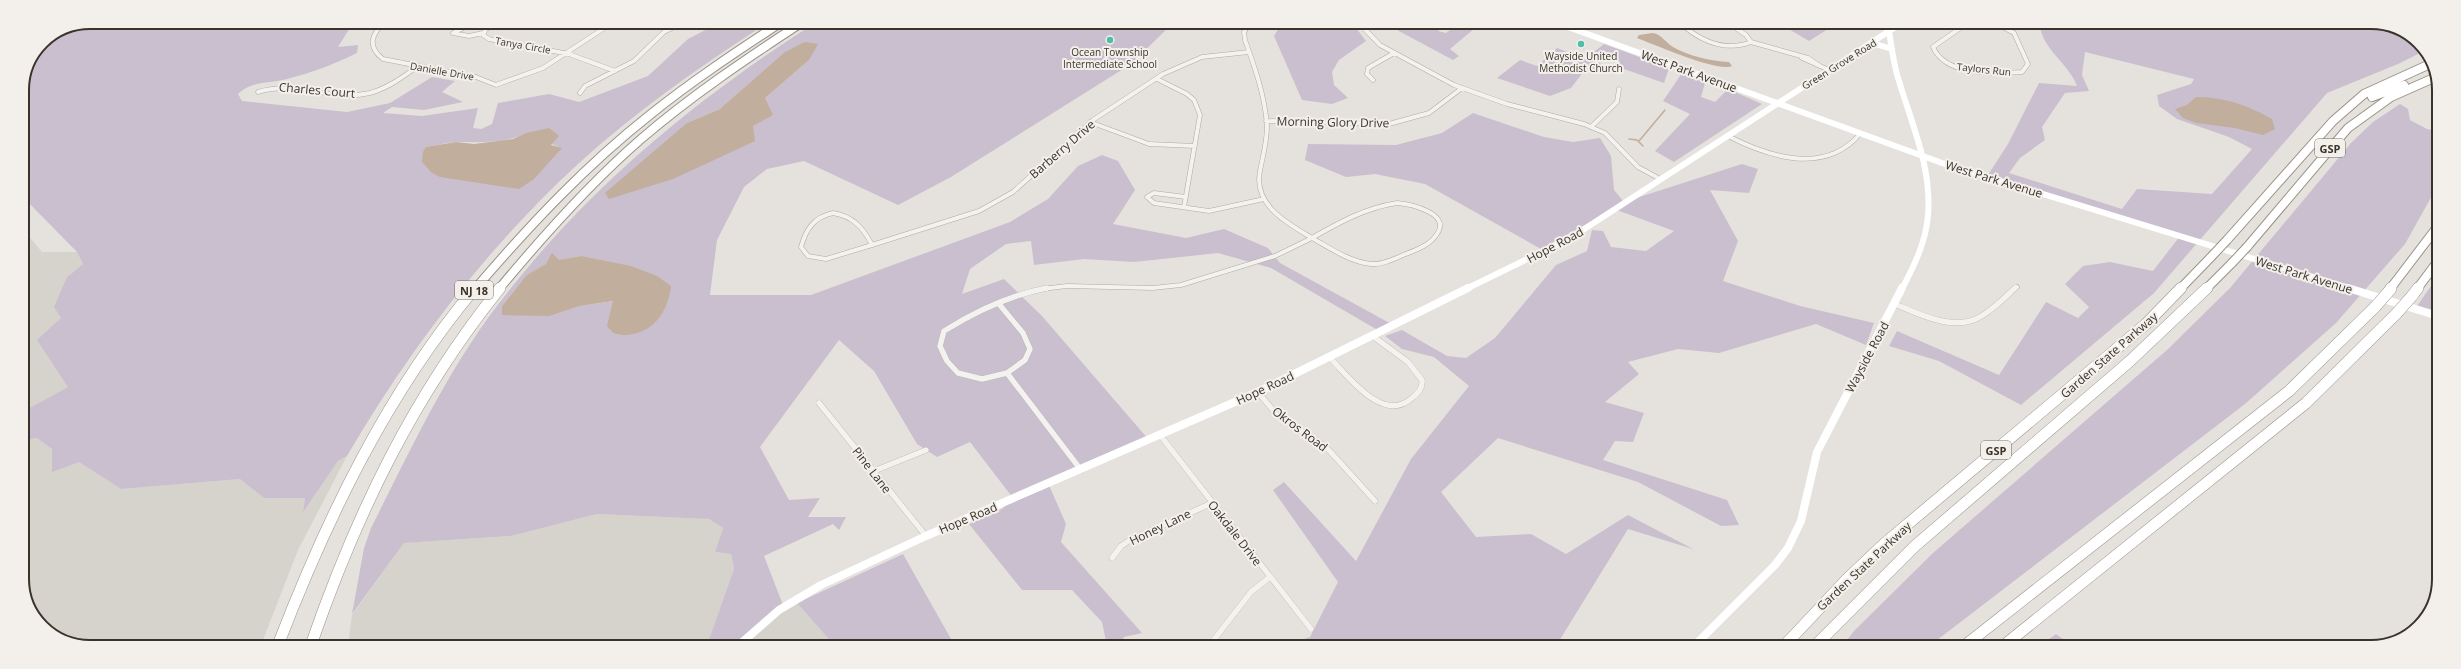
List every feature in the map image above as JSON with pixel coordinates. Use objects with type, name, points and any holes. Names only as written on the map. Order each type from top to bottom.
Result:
[{"type":"highway","name":"NJ 18","points":[[280,640],[318,545],[363,456],[416,370],[486,276],[551,204],[629,132],[688,85],[771,29]]},
{"type":"highway","name":"NJ 18","points":[[313,640],[347,546],[392,452],[444,364],[505,282],[571,206],[641,140],[713,82],[792,29]]},
{"type":"highway","name":"Garden State Parkway","points":[[1790,640],[1847,579],[1884,544],[2141,329],[2227,240],[2322,132],[2364,94],[2426,66]]},
{"type":"highway","points":[[2349,109],[2380,93],[2431,77]]},
{"type":"highway","name":"Garden State Parkway","points":[[1821,640],[1904,555],[2150,346],[2232,263],[2348,128],[2391,97],[2431,78]]},
{"type":"highway","points":[[1972,640],[2289,391],[2331,352],[2375,307],[2390,290],[2432,234]]},
{"type":"highway","points":[[2011,640],[2296,412],[2342,369],[2396,314],[2412,296],[2432,269]]},
{"type":"street","name":"Danielle Drive","points":[[379,29],[371,37],[373,51],[386,60],[476,76],[492,85],[499,85],[534,72],[565,53]]},
{"type":"street","points":[[457,29],[453,33],[469,36],[483,33]]},
{"type":"street","name":"Tanya Circle","points":[[486,29],[483,33],[489,39],[565,53],[596,62],[616,71]]},
{"type":"street","name":"Tanya Circle","points":[[565,53],[601,29]]},
{"type":"street","points":[[580,93],[585,86],[638,59],[664,32],[670,29]]},
{"type":"street","points":[[999,304],[1024,333],[1030,349],[1025,360],[1007,373],[982,379],[963,375],[947,361],[940,346],[944,331],[960,320],[999,304],[1042,289],[1066,286],[1180,285],[1280,254],[1314,237],[1361,212],[1377,206],[1414,206],[1428,211],[1441,222],[1441,230],[1436,238],[1407,254],[1387,262],[1371,264],[1351,259],[1314,237],[1282,219],[1264,199],[1259,186],[1267,140],[1266,121],[1263,92],[1249,52],[1244,32],[1246,29]]},
{"type":"street","points":[[1364,29],[1375,41],[1394,53],[1462,88],[1529,111],[1591,127],[1604,134],[1638,167],[1660,179]]},
{"type":"street","name":"West Park Avenue","points":[[1574,29],[1925,157],[2432,314]]},
{"type":"street","points":[[1687,29],[1694,36],[1715,44],[1745,45],[1751,42]]},
{"type":"street","points":[[1737,29],[1746,35],[1751,42],[1802,58],[1829,70]]},
{"type":"street","name":"Wayside Road","points":[[1700,640],[1775,565],[1788,548],[1801,521],[1817,452],[1895,304],[1923,244],[1929,196],[1925,157],[1898,80],[1889,29]]},
{"type":"street","name":"Green Grove Road","points":[[1778,103],[1893,29]]},
{"type":"street","name":"Taylors Run","points":[[1959,29],[1933,47],[1937,58],[1948,65],[1963,69],[2010,73],[2022,72],[2028,64],[2014,33],[2006,29]]},
{"type":"street","points":[[1872,43],[1892,50]]},
{"type":"street","name":"Barberry Drive","points":[[872,245],[861,226],[839,213],[832,213],[825,214],[812,221],[802,240],[801,247],[808,256],[826,259],[872,245],[965,216],[1003,199],[1013,192],[1090,122],[1157,79],[1190,60],[1249,52]]},
{"type":"street","points":[[1373,80],[1367,74],[1368,68],[1394,53]]},
{"type":"street","name":"Charles Court","points":[[258,92],[267,88],[283,86],[338,94],[366,94],[388,86],[418,66]]},
{"type":"street","points":[[1157,79],[1181,89],[1194,100],[1200,115],[1184,207]]},
{"type":"street","name":"Morning Glory Drive","points":[[1266,121],[1389,124],[1429,113],[1462,88]]},
{"type":"street","points":[[1591,127],[1617,102],[1619,89]]},
{"type":"street","name":"Hope Road","points":[[745,640],[765,622],[804,594],[926,536],[1258,392],[1374,337],[1578,234],[1778,103]]},
{"type":"street","points":[[1090,122],[1149,144],[1195,146]]},
{"type":"street","points":[[1728,136],[1759,151],[1800,157],[1838,153],[1850,147],[1860,134]]},
{"type":"street","points":[[1186,197],[1154,193],[1147,197],[1148,200],[1154,203],[1209,211],[1264,199]]},
{"type":"street","points":[[1895,304],[1935,318],[1968,322],[1983,314],[2017,287]]},
{"type":"street","points":[[1330,358],[1378,402],[1394,407],[1406,403],[1420,389],[1422,379],[1410,365],[1374,337]]},
{"type":"street","points":[[1007,373],[1081,470]]},
{"type":"street","name":"Okros Road","points":[[1258,392],[1282,419],[1308,433],[1326,447],[1375,501]]},
{"type":"street","name":"Pine Lane","points":[[819,403],[926,536]]},
{"type":"street","name":"Oakdale Drive","points":[[1160,435],[1311,629]]},
{"type":"street","points":[[874,472],[926,450]]},
{"type":"street","name":"Honey Lane","points":[[1112,558],[1121,546],[1130,540],[1212,503]]},
{"type":"street","points":[[1214,640],[1251,592],[1270,577]]},
{"type":"shaded area","points":[[349,29],[338,47],[358,45],[357,53],[305,74],[280,81],[249,86],[238,94],[242,101],[347,112],[390,103],[432,77],[455,81],[442,92],[463,102],[424,110],[392,107],[383,113],[422,116],[478,108],[473,128],[481,129],[492,124],[498,103],[549,94],[579,102],[648,76],[688,39],[707,29],[758,29],[646,107],[600,144],[544,197],[512,230],[452,301],[397,377],[347,456],[338,461],[303,512],[305,498],[264,498],[240,479],[121,489],[79,462],[52,472],[52,449],[37,438],[29,440],[29,408],[68,387],[37,340],[61,318],[54,307],[67,277],[83,264],[77,252],[29,203],[29,90],[30,78],[39,56],[56,39],[78,30]],"holes":[[[526,133],[561,148],[426,147],[453,142],[501,141],[518,137]]]},
{"type":"shaded area","points":[[806,29],[1167,29],[1131,64],[951,177],[898,205],[804,161],[767,169],[744,187],[717,240],[710,295],[811,295],[1010,222],[1048,199],[1078,166],[1102,155],[1118,161],[1135,190],[1113,224],[1186,238],[1224,229],[1268,248],[1280,263],[1395,326],[1381,332],[1271,268],[1218,253],[1134,262],[1084,259],[1034,265],[1031,241],[1006,244],[970,269],[962,294],[1004,279],[1042,316],[1149,440],[1048,483],[1066,524],[1061,542],[1142,633],[1124,637],[1123,640],[1106,640],[1102,622],[1072,590],[1022,590],[969,524],[1002,509],[1013,498],[970,442],[937,457],[917,444],[874,371],[839,340],[760,447],[789,500],[820,498],[808,517],[846,517],[839,530],[833,524],[764,556],[785,610],[742,640],[709,640],[734,569],[731,554],[715,552],[723,528],[709,519],[597,514],[511,536],[404,543],[352,614],[364,548],[371,528],[411,447],[440,394],[455,368],[488,318],[522,274],[559,232],[597,193],[680,119],[769,53]],"holes":[[[809,60],[765,98],[753,126],[687,123],[720,109]],[[581,256],[649,329],[614,301],[580,306],[550,316],[502,306],[520,284],[535,271],[543,266]]]},
{"type":"shaded area","points":[[1278,29],[1357,29],[1366,41],[1339,60],[1332,72],[1334,85],[1348,98],[1332,104],[1302,100],[1274,36]]},
{"type":"shaded area","points":[[1395,29],[1440,29],[1438,31],[1446,33],[1451,29],[1474,29],[1450,49],[1459,56],[1453,60]]},
{"type":"shaded area","points":[[1789,29],[1828,29],[1809,41]]},
{"type":"shaded area","points":[[2041,29],[2371,29],[2387,31],[2401,37],[2411,44],[2420,53],[2398,64],[2327,93],[2154,293],[2021,405],[1939,361],[1889,346],[1897,331],[1999,375],[2046,302],[2078,318],[2089,307],[2065,284],[2083,266],[2110,262],[2153,271],[2180,236],[1988,175],[2008,144],[2039,83],[2077,86],[2068,70],[2045,41]],"holes":[[[2085,52],[2194,79],[2191,84],[2157,95],[2159,106],[2177,119],[2229,137],[2252,149],[2212,194],[2137,189],[2122,209],[2009,173],[2020,158],[2045,140],[2042,127],[2065,93],[2089,91],[2082,75]]]},
{"type":"shaded area","points":[[1653,33],[1659,35],[1673,47],[1686,53],[1707,59],[1729,62],[1732,66],[1725,67],[1700,62],[1637,38],[1639,35]]},
{"type":"shaded area","points":[[805,42],[818,44],[809,60],[765,98],[773,115],[753,126],[755,141],[673,179],[609,199],[605,193],[687,123],[720,109],[785,52]]},
{"type":"shaded area","points":[[1604,44],[1669,68],[1664,83],[1621,68],[1618,57],[1606,53],[1596,59],[1605,68],[1584,71],[1571,88],[1550,96],[1497,78],[1520,60],[1537,66],[1557,48],[1585,59]]},
{"type":"shaded area","points":[[1682,73],[1705,83],[1701,97],[1715,102],[1728,89],[1762,104],[1674,162],[1655,151],[1690,114],[1663,101]]},
{"type":"shaded area","points":[[2196,97],[2227,100],[2253,109],[2272,119],[2275,129],[2263,135],[2235,128],[2196,123],[2183,118],[2175,109],[2187,105]]},
{"type":"shaded area","points":[[2400,104],[2408,109],[2410,120],[2427,129],[2432,130],[2432,196],[2405,244],[2336,323],[2245,404],[1937,640],[1847,640],[1855,630],[1933,553],[2167,350],[2230,288],[2351,143],[2373,122]]},
{"type":"shaded area","points":[[1473,113],[1544,137],[1573,142],[1600,138],[1611,156],[1614,190],[1624,202],[1742,164],[1758,169],[1749,193],[1710,190],[1738,241],[1723,281],[1800,306],[1874,323],[1866,345],[1816,324],[1719,353],[1678,349],[1628,362],[1639,374],[1605,402],[1644,413],[1633,442],[1615,441],[1603,460],[1727,500],[1739,525],[1721,526],[1638,482],[1498,438],[1441,492],[1476,537],[1531,534],[1566,554],[1628,515],[1693,549],[1628,529],[1560,640],[1301,640],[1310,637],[1338,582],[1273,490],[1284,482],[1356,561],[1411,459],[1469,386],[1434,357],[1402,349],[1385,336],[1402,330],[1447,356],[1466,358],[1495,338],[1556,265],[1587,251],[1592,230],[1603,231],[1611,247],[1646,251],[1674,231],[1614,209],[1541,249],[1425,184],[1375,174],[1346,177],[1305,160],[1308,144],[1396,145],[1442,133]]},
{"type":"shaded area","points":[[549,128],[559,136],[551,145],[562,148],[534,179],[519,189],[440,177],[432,173],[422,162],[423,152],[426,147],[456,142],[474,144],[513,139],[526,133]]},
{"type":"shaded area","points":[[29,237],[42,252],[77,252],[83,264],[67,277],[61,318],[68,387],[29,408]]},
{"type":"shaded area","points":[[552,253],[559,260],[581,256],[631,266],[657,276],[671,286],[663,313],[644,331],[625,335],[614,333],[607,326],[613,301],[580,306],[550,316],[502,315],[502,306],[527,275],[546,264]]},
{"type":"shaded area","points":[[2432,285],[2432,310],[2417,306]]},
{"type":"shaded area","points":[[37,438],[52,449],[79,462],[121,489],[240,479],[264,498],[305,498],[303,511],[338,461],[347,456],[298,550],[263,640],[90,640],[74,638],[56,630],[39,613],[30,591],[29,440]]},
{"type":"shaded area","points":[[597,514],[709,519],[723,528],[715,552],[731,554],[734,569],[709,640],[349,640],[352,615],[404,543],[511,536]]},
{"type":"shaded area","points":[[903,554],[952,640],[830,640],[797,603]]},
{"type":"shaded area","points":[[797,603],[830,640],[742,640]]},
{"type":"shaded area","points":[[2056,634],[2064,640],[2048,640]]},
{"type":"waterway","points":[[1639,141],[1665,110]]},
{"type":"waterway","points":[[1629,139],[1637,140],[1643,146]]},
{"type":"place","name":"Ocean Township Intermediate School","points":[[1110,40]]},
{"type":"place","name":"Wayside United Methodist Church","points":[[1581,44]]}]
